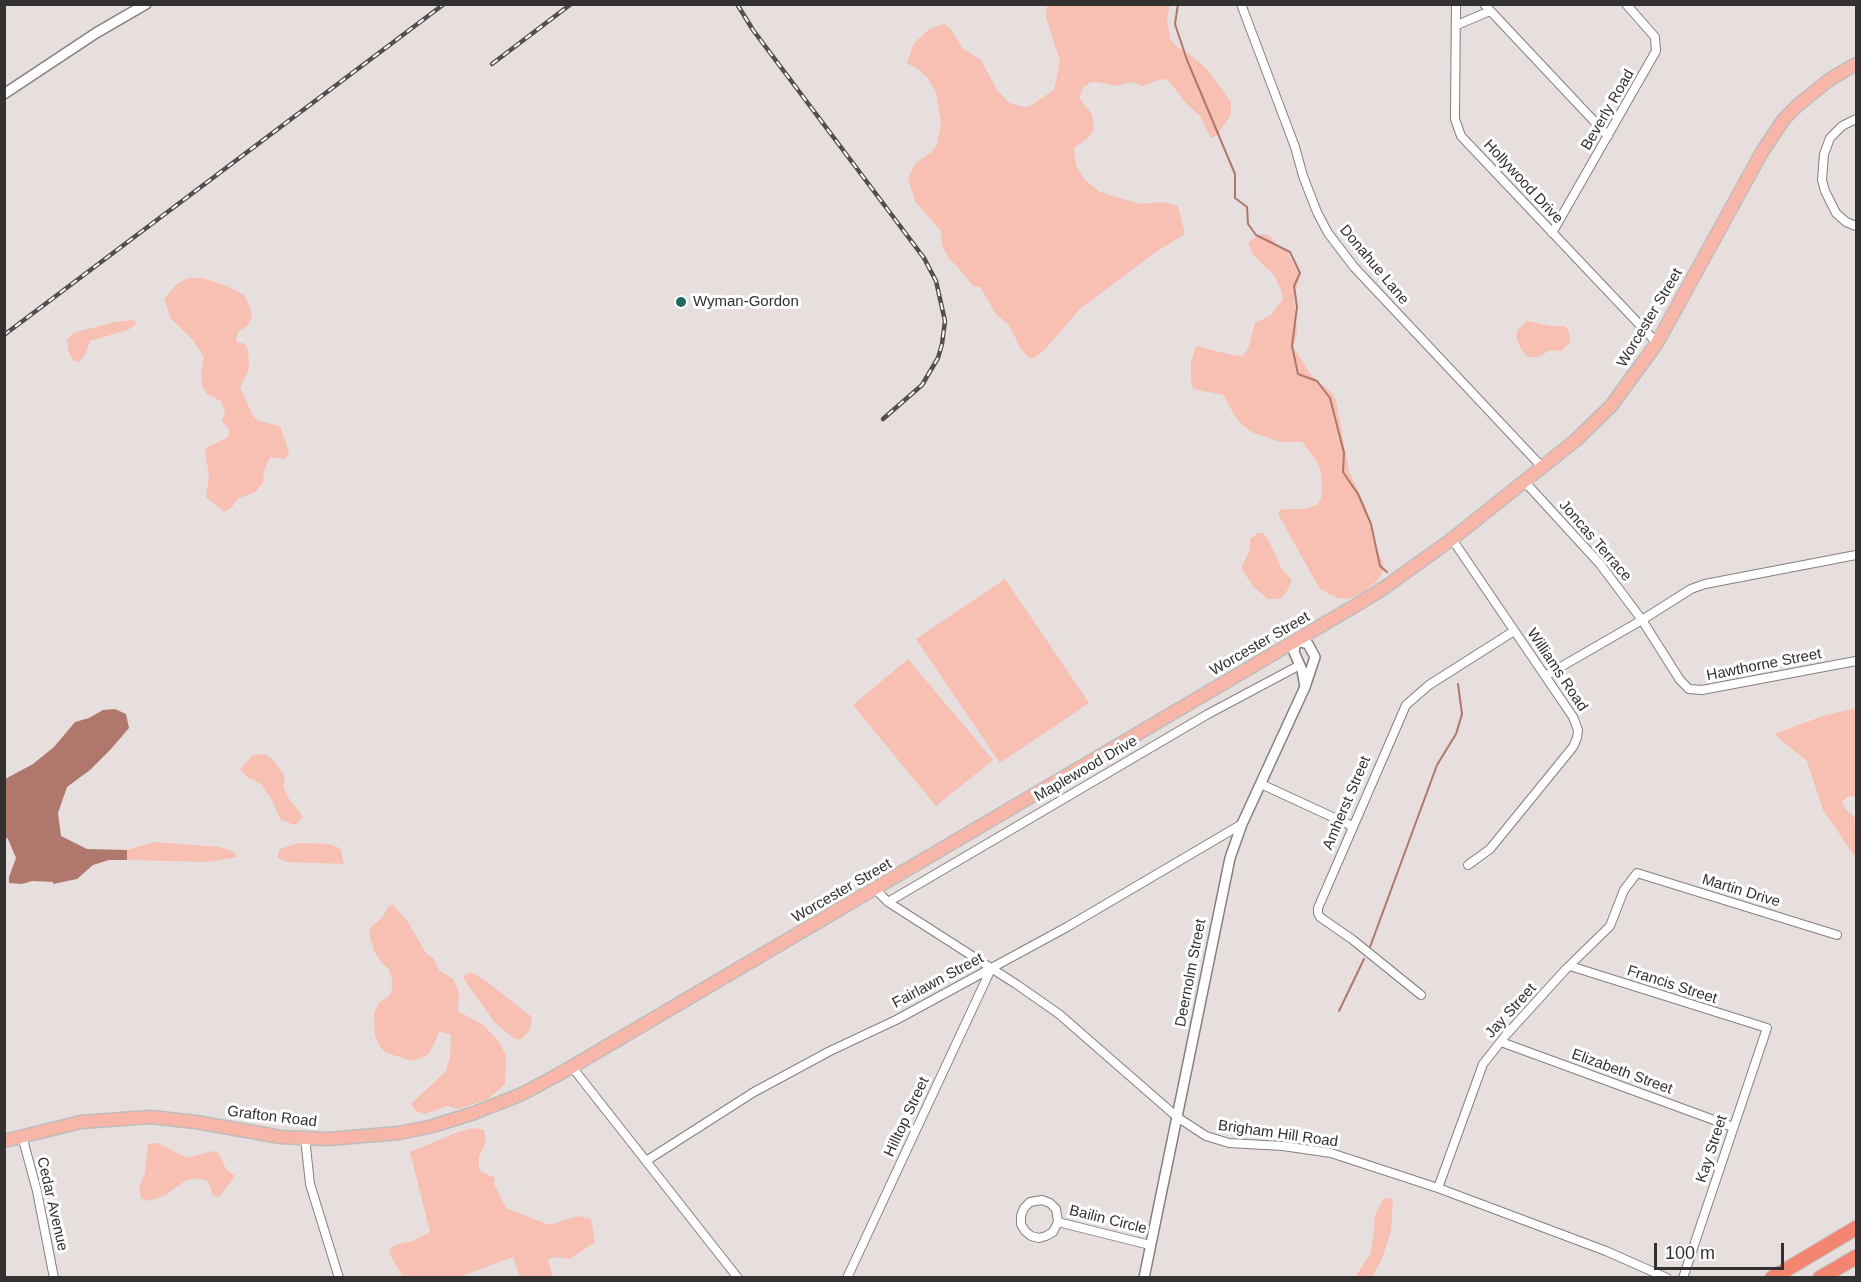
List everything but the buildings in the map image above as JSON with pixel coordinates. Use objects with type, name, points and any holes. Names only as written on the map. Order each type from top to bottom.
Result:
[{"type":"highway","points":[[1772,1278],[1857,1228]]},
{"type":"highway","points":[[1821,1278],[1857,1257]]},
{"type":"main road","name":"Worcester Street","points":[[531,1089],[1384,588],[1452,539],[1588,429],[1611,406],[1657,343],[1773,136],[1798,105],[1828,80],[1857,63]]},
{"type":"main road","name":"Grafton Road","points":[[4,1141],[81,1122],[150,1117],[196,1122],[282,1137],[372,1136],[421,1129],[468,1116],[531,1089]]},
{"type":"street","points":[[4,94],[96,33],[146,4]]},
{"type":"street","name":"Donahue Lane","points":[[1241,4],[1295,147],[1300,169],[1328,233],[1354,267],[1542,467]]},
{"type":"street","name":"Hollywood Drive","points":[[1456,4],[1455,111],[1458,128],[1466,142],[1657,343]]},
{"type":"street","name":"Beverly Road","points":[[1552,233],[1654,56],[1657,47],[1651,32],[1626,4]]},
{"type":"street","points":[[1457,25],[1487,8],[1608,136]]},
{"type":"street","points":[[1857,119],[1842,126],[1830,138],[1824,154],[1822,180],[1825,192],[1836,213],[1846,222],[1857,226]]},
{"type":"street","name":"Joncas Terrace","points":[[1524,482],[1600,564],[1642,620]]},
{"type":"street","name":"Williams Road","points":[[1452,539],[1573,717],[1578,730],[1577,738],[1564,758],[1490,849],[1468,865]]},
{"type":"street","points":[[1545,676],[1642,620],[1683,592],[1698,586],[1857,555]]},
{"type":"street","name":"Hawthorne Street","points":[[1642,620],[1680,680],[1692,690],[1857,661]]},
{"type":"street","name":"Amherst Street","points":[[1421,995],[1318,915],[1318,908],[1406,705],[1430,685],[1514,631]]},
{"type":"street","points":[[1296,640],[1294,652],[1300,665],[1305,687]]},
{"type":"street","name":"Deernolm Street","points":[[1144,1278],[1226,875],[1242,824],[1305,687],[1316,657],[1308,644],[1296,640]]},
{"type":"street","name":"Maplewood Drive","points":[[888,902],[1197,720],[1300,665]]},
{"type":"street","points":[[1261,784],[1352,826]]},
{"type":"street","name":"Fairlawn Street","points":[[646,1161],[754,1092],[830,1051],[896,1020],[1067,927],[1242,824]]},
{"type":"street","name":"Martin Drive","points":[[1637,873],[1838,936]]},
{"type":"street","name":"Jay Street","points":[[1438,1188],[1479,1070],[1501,1042],[1613,922],[1624,890],[1637,873]]},
{"type":"street","name":"Brigham Hill Road","points":[[875,889],[888,902],[992,968],[1065,1018],[1177,1117],[1206,1136],[1222,1142],[1290,1147],[1331,1153],[1438,1188],[1613,1254],[1667,1278]]},
{"type":"street","name":"Francis Street","points":[[1570,966],[1767,1028]]},
{"type":"street","name":"Hilltop Street","points":[[847,1278],[992,968]]},
{"type":"street","name":"Kay Street","points":[[1683,1278],[1767,1028]]},
{"type":"street","name":"Elizabeth Street","points":[[1501,1042],[1733,1127]]},
{"type":"street","points":[[572,1067],[738,1278]]},
{"type":"street","name":"Cedar Avenue","points":[[22,1136],[54,1278]]},
{"type":"street","points":[[305,1138],[310,1184],[339,1278]]},
{"type":"street","name":"Bailin Circle","points":[[1042,1200],[1050,1203],[1056,1209],[1058,1222],[1053,1232],[1046,1236],[1039,1238],[1031,1236],[1021,1224],[1023,1208],[1030,1202],[1042,1200]]},
{"type":"street","name":"Bailin Circle","points":[[1058,1222],[1150,1245]]},
{"type":"shaded area","points":[[1047,5],[1170,5],[1167,17],[1170,39],[1178,48],[1191,55],[1208,70],[1231,102],[1231,115],[1217,135],[1211,138],[1200,116],[1185,102],[1168,80],[1161,79],[1143,86],[1131,82],[1116,86],[1091,82],[1083,88],[1079,98],[1092,114],[1094,129],[1088,138],[1074,148],[1076,166],[1085,180],[1100,192],[1140,204],[1163,202],[1178,206],[1185,234],[1156,252],[1080,309],[1047,347],[1036,357],[1030,359],[1021,349],[1009,325],[996,314],[980,287],[973,286],[950,260],[942,245],[941,231],[915,201],[908,178],[915,164],[933,151],[937,144],[941,123],[936,93],[928,78],[907,63],[914,43],[931,28],[944,24],[951,29],[962,48],[981,60],[997,90],[1009,103],[1024,107],[1030,106],[1054,90],[1060,61],[1046,17]]},
{"type":"shaded area","points":[[1263,234],[1269,235],[1288,253],[1298,272],[1299,280],[1294,296],[1297,334],[1293,347],[1311,375],[1332,393],[1336,401],[1349,471],[1366,508],[1376,548],[1384,566],[1376,582],[1349,599],[1337,598],[1320,589],[1278,514],[1280,510],[1306,509],[1318,504],[1322,484],[1320,468],[1315,459],[1302,442],[1280,442],[1254,433],[1242,425],[1224,395],[1193,389],[1191,362],[1196,346],[1243,356],[1248,349],[1255,323],[1271,315],[1283,299],[1274,275],[1253,255],[1248,244]]},
{"type":"shaded area","points":[[188,278],[202,278],[227,286],[244,295],[252,317],[236,337],[237,342],[245,344],[248,350],[249,369],[240,387],[253,416],[259,421],[280,426],[289,452],[286,459],[270,457],[264,471],[263,483],[255,492],[237,499],[232,507],[224,512],[206,497],[209,475],[205,452],[208,447],[228,437],[229,430],[222,420],[225,411],[221,401],[207,394],[202,386],[204,357],[192,339],[171,319],[164,299],[177,284]]},
{"type":"shaded area","points":[[132,320],[137,323],[128,330],[90,341],[85,355],[78,362],[73,360],[69,353],[67,339],[76,332]]},
{"type":"shaded area","points":[[1527,321],[1550,326],[1565,326],[1569,332],[1570,342],[1562,351],[1550,350],[1539,357],[1528,357],[1521,349],[1516,336],[1518,330]]},
{"type":"shaded area","points":[[1258,533],[1263,533],[1268,539],[1281,568],[1292,580],[1280,599],[1268,599],[1254,587],[1242,570],[1250,550],[1250,539]]},
{"type":"shaded area","points":[[1005,579],[1089,703],[1000,763],[916,639]]},
{"type":"shaded area","points":[[908,659],[993,760],[936,806],[853,705]]},
{"type":"shaded area","points":[[1856,708],[1856,797],[1848,796],[1842,802],[1845,809],[1856,818],[1856,858],[1823,810],[1807,761],[1774,734],[1823,716]]},
{"type":"shaded area","points":[[115,709],[126,714],[129,728],[90,770],[67,787],[58,813],[61,836],[87,849],[127,850],[127,860],[109,860],[93,865],[77,879],[53,884],[53,882],[32,881],[22,884],[9,883],[16,858],[5,837],[5,779],[33,764],[54,747],[75,722],[89,718],[103,710]]},
{"type":"shaded area","points":[[264,754],[271,758],[283,773],[285,781],[283,786],[287,796],[303,817],[295,825],[281,820],[271,798],[261,784],[246,776],[240,769],[253,755]]},
{"type":"shaded area","points":[[154,842],[220,847],[234,852],[237,857],[208,862],[127,860],[127,850]]},
{"type":"shaded area","points":[[300,843],[328,844],[340,848],[344,864],[286,862],[277,857],[280,849]]},
{"type":"shaded area","points":[[393,905],[408,922],[439,970],[453,979],[459,992],[458,1011],[483,1025],[497,1039],[506,1055],[505,1084],[488,1099],[458,1109],[447,1106],[425,1114],[416,1111],[411,1104],[446,1071],[450,1057],[451,1035],[440,1031],[428,1055],[412,1061],[387,1053],[381,1048],[375,1036],[374,1014],[379,1003],[390,995],[393,984],[389,969],[374,951],[369,932],[389,906]]},
{"type":"shaded area","points":[[470,972],[486,981],[532,1017],[530,1030],[522,1039],[515,1039],[495,1023],[463,977]]},
{"type":"shaded area","points":[[474,1128],[484,1130],[486,1141],[479,1157],[479,1167],[482,1172],[495,1178],[494,1184],[506,1208],[549,1225],[578,1216],[591,1219],[595,1242],[570,1259],[553,1257],[548,1260],[553,1277],[520,1277],[513,1257],[459,1277],[403,1277],[389,1253],[391,1248],[398,1244],[413,1241],[430,1232],[410,1152],[458,1132]]},
{"type":"shaded area","points":[[158,1143],[187,1158],[213,1151],[218,1153],[226,1169],[235,1176],[219,1197],[213,1195],[208,1181],[198,1178],[185,1181],[164,1196],[148,1201],[141,1198],[139,1188],[145,1173],[148,1144]]},
{"type":"shaded area","points":[[1384,1198],[1393,1199],[1391,1231],[1382,1259],[1372,1277],[1355,1277],[1371,1253],[1374,1217]]},
{"type":"waterway","points":[[1178,4],[1175,24],[1187,60],[1235,174],[1235,198],[1247,207],[1248,224],[1256,235],[1290,252],[1300,273],[1294,286],[1297,307],[1292,346],[1298,374],[1317,381],[1330,398],[1344,453],[1343,472],[1358,494],[1371,524],[1380,566],[1387,572]]},
{"type":"waterway","points":[[1370,947],[1437,765],[1456,734],[1462,714],[1458,684]]},
{"type":"waterway","points":[[1339,1011],[1364,959]]},
{"type":"railway","points":[[4,335],[444,4]]},
{"type":"railway","points":[[492,64],[571,4]]},
{"type":"railway","points":[[737,4],[753,30],[924,258],[936,281],[945,321],[938,358],[922,385],[883,419]]},
{"type":"place","name":"Wyman-Gordon","points":[[681,302]]}]
